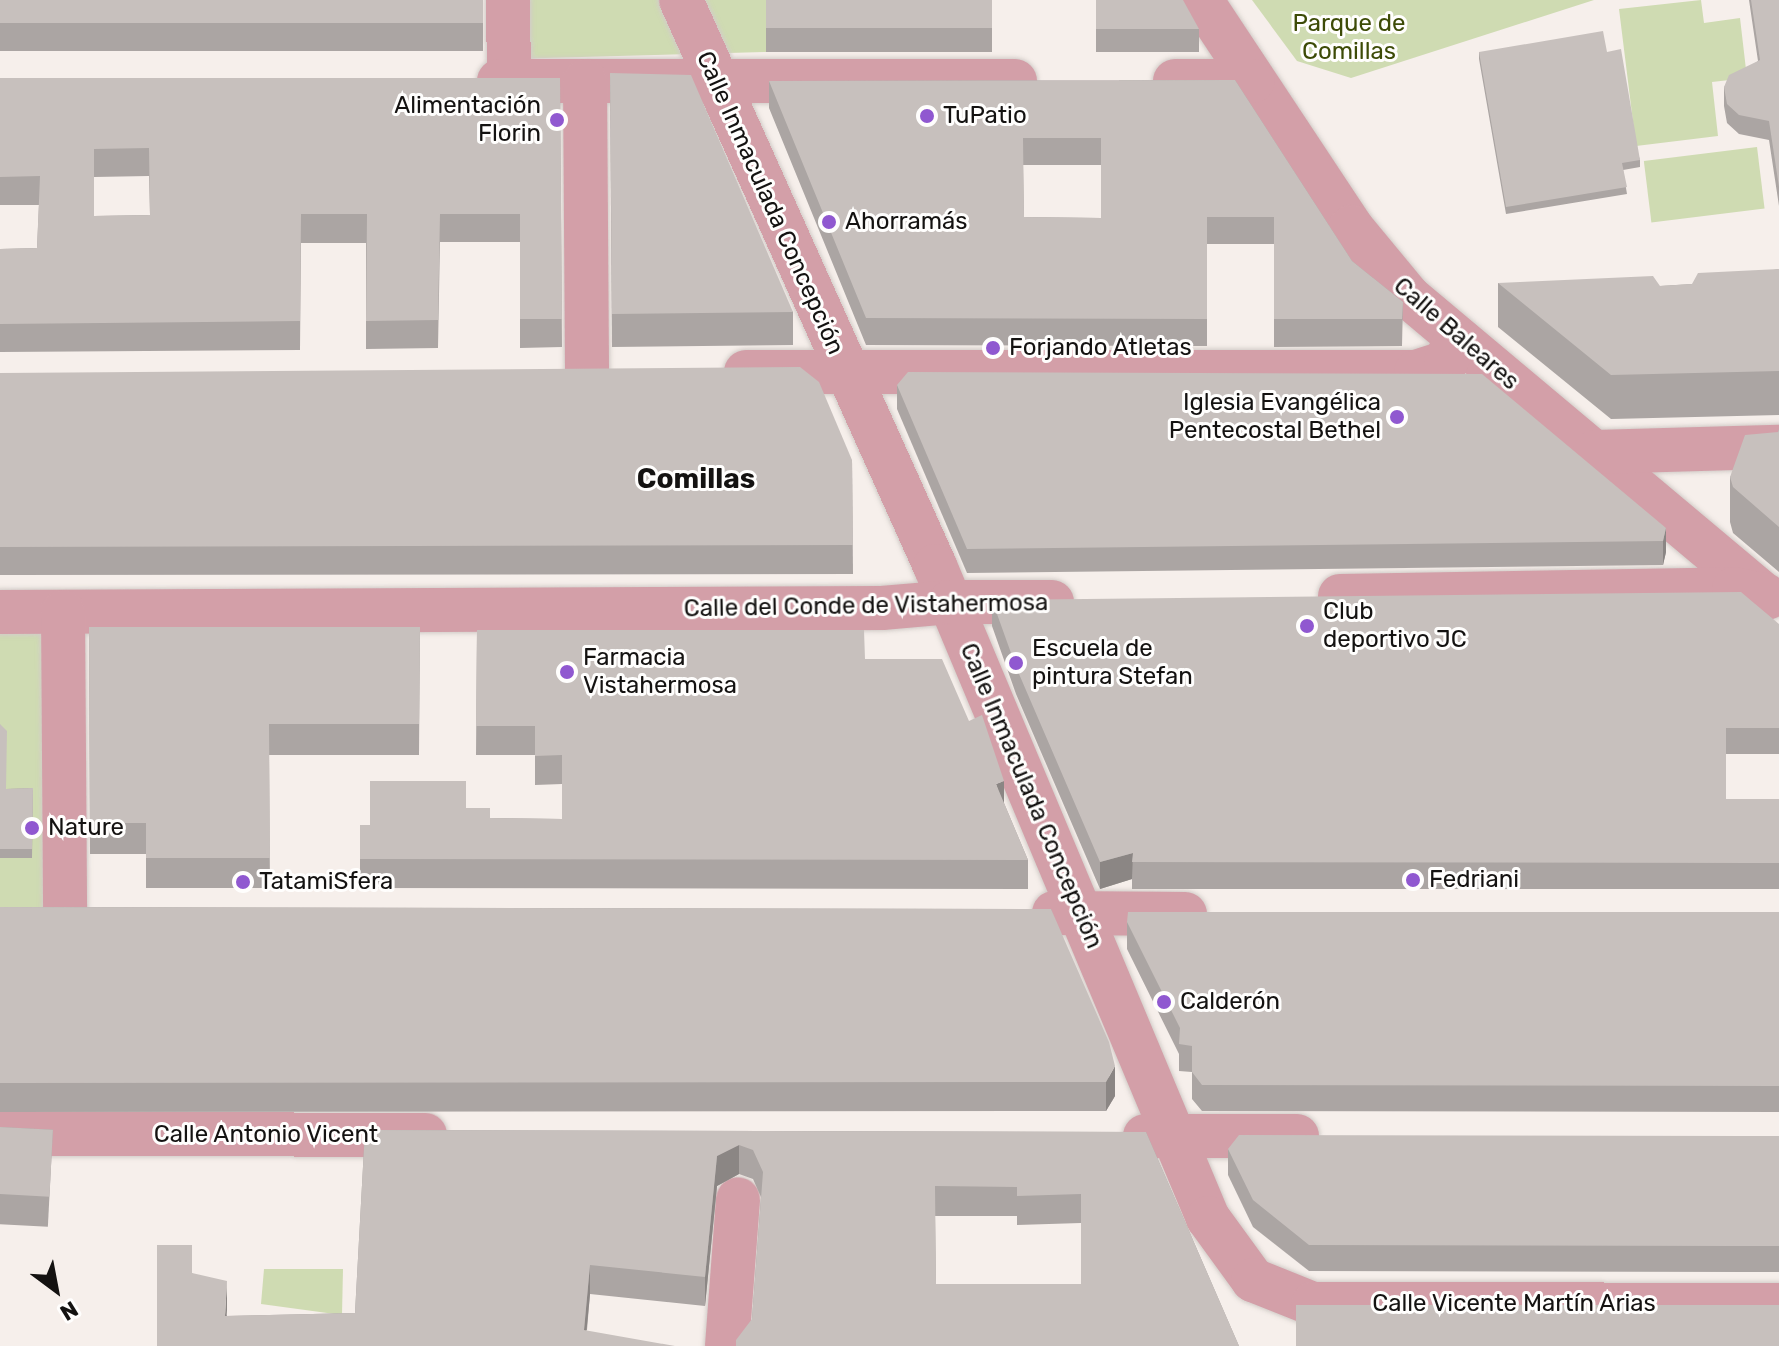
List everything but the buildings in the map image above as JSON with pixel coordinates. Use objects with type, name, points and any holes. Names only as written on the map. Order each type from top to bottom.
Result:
[{"type":"street","points":[[508,0],[509,81]]},
{"type":"street","name":"Calle Inmaculada Concepción","points":[[681,0],[843,370],[950,602],[1208,1218],[1253,1280]]},
{"type":"street","name":"Calle Baleares","points":[[1201,0],[1380,265],[1455,340],[1595,452],[1772,601]]},
{"type":"street","points":[[461,81],[1048,81]]},
{"type":"street","points":[[585,81],[587,373]]},
{"type":"street","points":[[1128,81],[1253,81]]},
{"type":"street","points":[[711,373],[843,370],[1416,372],[1446,362],[1455,340]]},
{"type":"street","points":[[539,373],[633,373]]},
{"type":"street","points":[[1595,452],[1779,447]]},
{"type":"street","points":[[1292,597],[1734,589],[1772,601]]},
{"type":"street","name":"Calle del Conde de Vistahermosa","points":[[0,612],[882,608],[950,602],[1087,601]]},
{"type":"street","points":[[63,612],[45,913],[112,914]]},
{"type":"street","points":[[1018,913],[1231,914]]},
{"type":"street","name":"Calle Antonio Vicent","points":[[0,1134],[464,1135]]},
{"type":"street","points":[[1099,1137],[1332,1136]]},
{"type":"street","points":[[727,1346],[738,1199]]},
{"type":"street","name":"Calle Vicente Martín Arias","points":[[1253,1280],[1313,1304],[1779,1305]]},
{"type":"green space","points":[[493,0],[766,0],[766,52],[509,59]]},
{"type":"green space","name":"Parque de Comillas","points":[[1252,0],[1594,0],[1351,78],[1297,61]]},
{"type":"green space","points":[[1701,0],[1704,23],[1740,18],[1747,78],[1712,82],[1718,136],[1636,146],[1619,9]]},
{"type":"green space","points":[[1757,147],[1765,209],[1651,222],[1644,161]]},
{"type":"green space","points":[[0,612],[63,612],[63,913],[0,913]]},
{"type":"green space","points":[[264,1269],[343,1269],[342,1315],[261,1304]]},
{"type":"place","name":"TuPatio","points":[[927,116]]},
{"type":"place","name":"Alimentación Florin","points":[[557,120]]},
{"type":"place","name":"Ahorramás","points":[[829,222]]},
{"type":"place","name":"Forjando Atletas","points":[[993,348]]},
{"type":"place","name":"Iglesia Evangélica Pentecostal Bethel","points":[[1397,417]]},
{"type":"place","name":"Club deportivo JC","points":[[1307,626]]},
{"type":"place","name":"Escuela de pintura Stefan","points":[[1016,663]]},
{"type":"place","name":"Farmacia Vistahermosa","points":[[567,672]]},
{"type":"place","name":"Nature","points":[[32,828]]},
{"type":"place","name":"Fedriani","points":[[1413,880]]},
{"type":"place","name":"TatamiSfera","points":[[243,882]]},
{"type":"place","name":"Calderón","points":[[1164,1002]]},
{"type":"district","name":"Comillas","points":[[696,479]]}]
